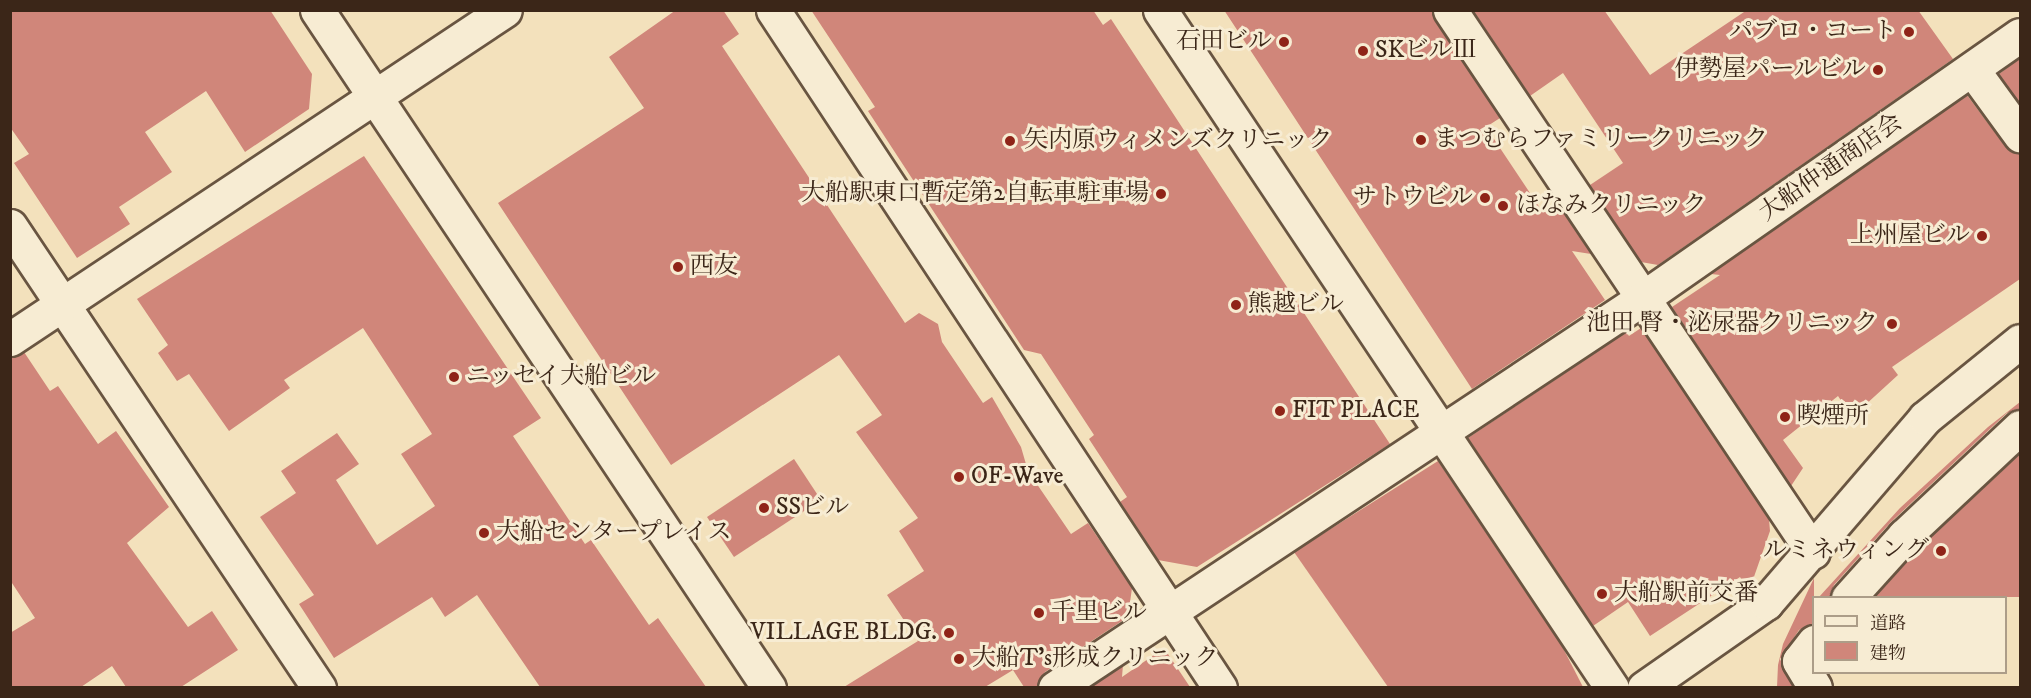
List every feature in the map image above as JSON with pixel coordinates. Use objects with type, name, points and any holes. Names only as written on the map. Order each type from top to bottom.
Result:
[{"type":"street","points":[[317,10],[769,687]]},
{"type":"street","points":[[10,339],[505,10]]},
{"type":"street","points":[[773,10],[1172,610],[1220,687]]},
{"type":"street","points":[[1160,10],[1612,687]]},
{"type":"street","points":[[1450,10],[1641,300],[1813,552]]},
{"type":"street","name":"大船仲通商店会","points":[[1055,687],[1443,433],[1641,300],[2020,35]]},
{"type":"street","points":[[1972,69],[2020,135]]},
{"type":"street","points":[[10,226],[319,687]]},
{"type":"street","points":[[1644,687],[1766,603],[1813,552],[1925,418],[2020,341]]},
{"type":"street","points":[[1849,596],[1927,513],[2020,426]]},
{"type":"street","points":[[1812,645],[1799,661],[1815,687]]},
{"type":"building","points":[[10,10],[270,10],[312,74],[309,109],[245,152],[206,91],[145,132],[172,172],[119,207],[130,224],[77,258],[14,163],[29,154],[10,127]]},
{"type":"building","points":[[676,10],[723,10],[739,34],[722,46],[905,323],[919,313],[938,324],[942,342],[983,403],[992,397],[1021,447],[1028,471],[1071,534],[1088,523],[1132,588],[1128,617],[1045,672],[1037,687],[1024,687],[1013,670],[985,687],[844,687],[918,641],[887,595],[924,571],[899,531],[918,518],[856,432],[882,415],[839,355],[671,465],[498,203],[644,108],[609,57]]},
{"type":"building","points":[[811,10],[1093,10],[1103,25],[1111,19],[1390,444],[1197,567],[1158,560],[1120,502],[1127,497],[1089,439],[1094,435],[1041,354],[1024,350],[868,111],[875,107]]},
{"type":"building","points":[[1224,10],[1431,10],[1500,118],[1486,127],[1540,208],[1547,213],[1559,206],[1591,254],[1572,251],[1605,300],[1472,389]]},
{"type":"building","points":[[1473,10],[1604,10],[1650,75],[1747,10],[1918,10],[1953,59],[1658,265],[1641,262],[1590,185],[1623,163],[1563,73],[1530,96]]},
{"type":"building","points":[[2020,58],[2020,104],[1999,74]]},
{"type":"building","points":[[1967,95],[2005,146],[2020,153],[2020,279],[1892,367],[1898,375],[1852,417],[1838,396],[1783,440],[1803,468],[1791,486],[1672,307],[1720,275],[1711,274]]},
{"type":"building","points":[[364,156],[541,418],[513,436],[585,544],[591,540],[649,625],[658,618],[706,687],[540,687],[477,595],[445,617],[432,597],[334,658],[299,604],[314,595],[260,517],[296,493],[281,471],[337,433],[359,464],[336,480],[377,545],[435,506],[401,454],[432,434],[363,328],[284,380],[290,388],[229,431],[189,374],[177,381],[158,353],[168,345],[137,299]]},
{"type":"building","points":[[1641,328],[1769,519],[1770,531],[1749,591],[1740,577],[1650,636],[1628,602],[1593,626],[1468,438],[1626,332],[1629,336]]},
{"type":"building","points":[[24,352],[50,391],[58,386],[98,444],[116,431],[169,507],[127,543],[188,627],[212,611],[238,650],[181,687],[126,687],[112,666],[81,687],[10,687],[10,633],[35,618],[10,580],[10,358]]},
{"type":"building","points":[[2020,402],[2020,409],[2007,413],[1891,522],[1834,585],[1830,596],[1820,596],[1900,508],[1988,427]]},
{"type":"building","points":[[2020,452],[2020,597],[1875,596],[1917,549]]},
{"type":"building","name":"SSビル","points":[[794,459],[821,500],[734,557],[707,517]]},
{"type":"building","points":[[1438,461],[1562,646],[1583,687],[1388,687],[1294,552]]},
{"type":"building","points":[[1814,578],[1812,625],[1799,630],[1780,659],[1793,687],[1777,687],[1778,665],[1783,644]]},
{"type":"building","points":[[1164,648],[1190,687],[1090,687],[1123,665],[1122,677]]},
{"type":"place","name":"パブロ・コート","points":[[1909,32]]},
{"type":"place","name":"石田ビル","points":[[1284,42]]},
{"type":"place","name":"SKビルⅢ","points":[[1363,51]]},
{"type":"place","name":"伊勢屋パールビル","points":[[1878,70]]},
{"type":"place","name":"まつむらファミリークリニック","points":[[1421,140]]},
{"type":"place","name":"矢内原ウィメンズクリニック","points":[[1010,141]]},
{"type":"place","name":"大船駅東口暫定第2自転車駐車場","points":[[1161,194]]},
{"type":"place","name":"サトウビル","points":[[1485,198]]},
{"type":"place","name":"ほなみクリニック","points":[[1503,206]]},
{"type":"place","name":"上州屋ビル","points":[[1982,236]]},
{"type":"place","name":"西友","points":[[678,267]]},
{"type":"place","name":"熊越ビル","points":[[1236,305]]},
{"type":"place","name":"池田 腎・泌尿器クリニック","points":[[1892,324]]},
{"type":"place","name":"ニッセイ大船ビル","points":[[454,377]]},
{"type":"place","name":"FIT PLACE","points":[[1280,411]]},
{"type":"place","name":"喫煙所","points":[[1785,417]]},
{"type":"place","name":"OF-Wave","points":[[959,477]]},
{"type":"place","name":"SSビル","points":[[764,508]]},
{"type":"place","name":"大船センタープレイス","points":[[484,533]]},
{"type":"place","name":"ルミネウィング","points":[[1941,551]]},
{"type":"place","name":"大船駅前交番","points":[[1602,594]]},
{"type":"place","name":"千里ビル","points":[[1039,613]]},
{"type":"place","name":"VILLAGE BLDG.","points":[[949,633]]},
{"type":"place","name":"大船T's形成クリニック","points":[[959,659]]}]
